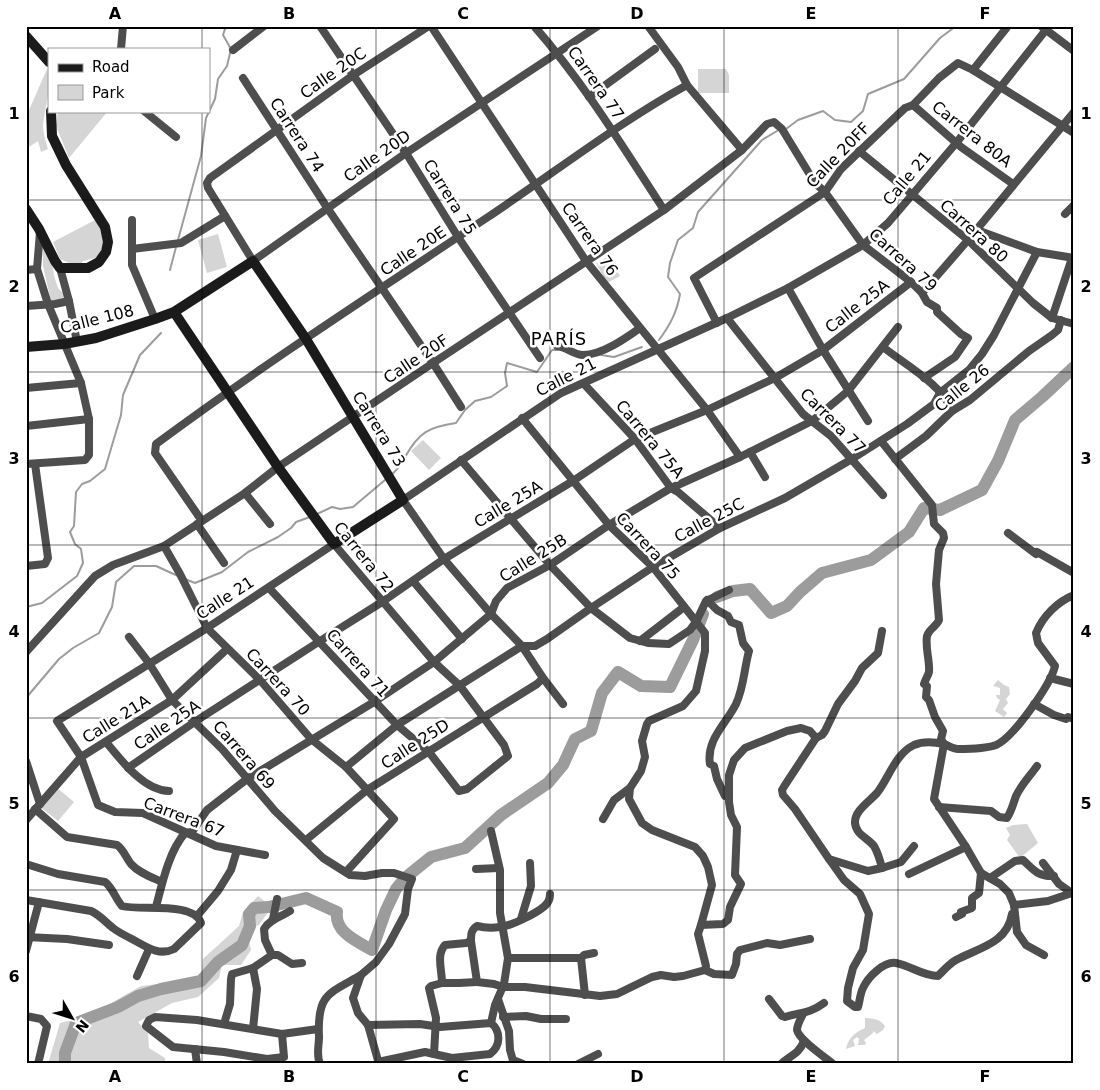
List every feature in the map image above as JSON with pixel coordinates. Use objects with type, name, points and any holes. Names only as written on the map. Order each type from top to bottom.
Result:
[{"type":"street","points":[[121,48],[123,26]]},
{"type":"street","points":[[233,50],[264,26]]},
{"type":"street","name":"Carrera 75","points":[[320,26],[352,76],[406,153],[458,237],[540,358]]},
{"type":"street","name":"Calle 20C","points":[[208,183],[210,178],[277,129],[352,76],[430,26]]},
{"type":"street","name":"Carrera 76","points":[[430,26],[483,103],[586,262],[707,410],[740,456]]},
{"type":"street","name":"Carrera 77","points":[[534,26],[558,54],[590,97],[664,210]]},
{"type":"street","name":"Calle 20D","points":[[174,312],[254,261],[406,153],[598,26]]},
{"type":"street","points":[[648,26],[678,67],[688,85],[742,150]]},
{"type":"street","points":[[1008,26],[973,70],[1074,134]]},
{"type":"street","points":[[1045,28],[1074,51]]},
{"type":"street","name":"Calle 21","points":[[57,721],[269,588],[404,500],[561,393],[728,318],[788,288],[863,245],[888,223],[957,142],[1045,28]]},
{"type":"street","points":[[26,36],[48,61]]},
{"type":"street","points":[[590,97],[655,49]]},
{"type":"street","name":"Calle 20FF","points":[[717,323],[694,278],[825,192],[841,169],[859,151],[905,108],[913,105],[939,78],[958,63],[973,70]]},
{"type":"street","name":"Carrera 74","points":[[242,78],[328,209],[383,287],[461,407]]},
{"type":"street","name":"Calle 20E","points":[[200,522],[155,453],[156,444],[228,391],[536,185],[613,131],[688,85]]},
{"type":"street","name":"Carrera 80A","points":[[913,105],[957,142],[1013,184]]},
{"type":"street","points":[[51,112],[52,136],[66,164],[105,227],[108,242],[106,252],[99,262],[88,268],[60,268]]},
{"type":"street","points":[[145,112],[176,137]]},
{"type":"street","points":[[922,293],[977,230],[1074,112]]},
{"type":"street","name":"Calle 20F","points":[[26,652],[95,576],[113,565],[164,546],[244,493],[278,467],[664,210],[742,150],[767,124],[774,122]]},
{"type":"street","name":"Carrera 79","points":[[774,122],[782,129],[816,183],[825,192],[863,245],[911,282],[922,293],[927,302],[937,308],[937,312],[968,338],[955,357],[924,378]]},
{"type":"street","name":"Carrera 80","points":[[859,151],[968,240],[1018,290],[1052,318],[1074,324]]},
{"type":"street","name":"Carrera 73","points":[[208,183],[208,188],[225,216],[306,339],[404,500],[444,559],[490,614],[522,646],[563,704]]},
{"type":"street","points":[[1065,214],[1074,205]]},
{"type":"street","points":[[26,209],[60,268],[77,342]]},
{"type":"street","points":[[132,249],[181,243],[225,216]]},
{"type":"street","points":[[132,220],[132,265],[155,319]]},
{"type":"street","points":[[977,230],[1037,252],[1073,258],[1052,318]]},
{"type":"street","points":[[26,464],[85,460],[89,455],[89,419],[81,383],[48,304],[37,269],[40,231]]},
{"type":"street","name":"Calle 25C","points":[[346,767],[397,725],[522,646],[535,646],[547,639],[653,567],[720,528],[785,498],[881,441],[934,404],[940,393],[969,370],[982,354],[994,335],[1037,252]]},
{"type":"street","points":[[26,270],[37,269]]},
{"type":"street","name":"Calle 25A","points":[[128,768],[196,721],[382,602],[444,559],[573,481],[634,439],[707,410],[775,378],[823,350],[911,282]]},
{"type":"street","points":[[788,288],[823,350],[868,421]]},
{"type":"street","points":[[26,306],[69,301]]},
{"type":"street","name":"Calle 108","points":[[26,347],[77,342],[119,331],[174,312]]},
{"type":"street","name":"Carrera 72","points":[[174,312],[278,467],[334,544],[434,662],[460,686],[504,745],[508,756],[467,789],[462,792],[457,790]]},
{"type":"street","name":"Carrera 77","points":[[728,318],[803,414],[830,436],[883,495]]},
{"type":"street","name":"Calle 26","points":[[895,459],[926,436],[952,411],[970,400],[985,386],[1058,330],[1061,320]]},
{"type":"street","name":"Calle 25B","points":[[156,907],[162,882],[177,844],[185,833],[195,830],[207,810],[247,779],[374,702],[434,662],[490,614],[496,601],[507,588],[550,565],[609,525],[671,488],[812,421],[848,390],[898,326]]},
{"type":"street","points":[[557,346],[578,354],[590,354],[621,341],[640,328]]},
{"type":"street","points":[[883,347],[924,378],[940,393],[950,405],[952,411]]},
{"type":"street","points":[[26,388],[81,383]]},
{"type":"street","name":"Carrera 75A","points":[[584,384],[634,439],[671,488],[720,528]]},
{"type":"street","name":"Carrera 75","points":[[522,418],[609,525],[653,567],[705,633],[705,651],[696,691],[682,706],[647,724],[642,741],[644,757],[642,771],[630,788]]},
{"type":"street","points":[[26,426],[89,419]]},
{"type":"street","points":[[881,441],[932,505],[934,524],[943,533],[944,538],[939,550],[936,584],[939,620],[937,625],[930,629],[927,634],[926,645],[929,672],[924,684],[927,686],[926,697],[943,732],[941,739],[944,744],[934,799],[981,873],[1000,884],[1009,893],[1014,905],[1017,932],[1026,944],[1044,955]]},
{"type":"street","points":[[750,452],[765,476]]},
{"type":"street","points":[[461,460],[550,565],[591,608],[630,638],[648,643],[669,644],[690,630],[701,610],[709,602],[730,590]]},
{"type":"street","points":[[26,566],[45,564],[48,558],[35,464]]},
{"type":"street","points":[[244,493],[270,524]]},
{"type":"street","points":[[200,522],[224,563]]},
{"type":"street","points":[[1008,533],[1036,554],[1037,552],[1074,574]]},
{"type":"street","name":"Carrera 70","points":[[164,546],[207,628],[260,680],[311,739],[346,767],[394,819],[346,872]]},
{"type":"street","points":[[413,581],[462,639]]},
{"type":"street","name":"Carrera 71","points":[[269,588],[320,641],[374,702],[397,725],[429,752],[457,790]]},
{"type":"street","points":[[882,868],[879,855],[873,844],[859,833],[855,826],[855,819],[860,811],[878,792],[894,765],[912,746],[931,742],[944,744],[956,749],[984,748],[998,744],[1022,722],[1050,678],[1055,666],[1038,643],[1036,633],[1053,608],[1063,600],[1074,595]]},
{"type":"street","points":[[709,602],[728,616],[731,622],[739,625],[743,643],[749,651],[741,694],[735,707],[712,742],[709,756],[710,764],[714,766],[725,796],[729,796]]},
{"type":"street","points":[[640,641],[684,607]]},
{"type":"street","points":[[882,631],[878,653],[862,668],[838,704],[822,735],[816,738],[785,785],[783,795],[795,809],[844,880],[860,894],[869,914],[863,950],[853,968],[847,1001],[858,1007],[866,982],[884,966],[896,963],[930,976],[938,976],[954,961],[989,946],[1002,934],[1011,921],[1014,905]]},
{"type":"street","name":"Carrera 69","points":[[129,637],[149,663],[172,700],[196,721],[222,749],[275,811],[323,858],[346,872]]},
{"type":"street","name":"Calle 21A","points":[[26,820],[81,757],[172,700],[227,649]]},
{"type":"street","name":"Calle 25D","points":[[306,840],[367,790],[537,684],[543,678]]},
{"type":"street","points":[[1050,678],[1074,684]]},
{"type":"street","points":[[1034,704],[1054,715],[1066,719],[1074,719]]},
{"type":"street","name":"Carrera 67","points":[[57,721],[81,757],[98,805],[114,812],[142,813],[216,846],[265,855]]},
{"type":"street","points":[[701,925],[723,924],[728,920],[730,907],[741,884],[735,875],[737,827],[731,815],[729,796],[729,776],[734,760],[745,748],[787,731],[801,728],[810,731],[816,738]]},
{"type":"street","points":[[106,742],[128,768],[153,787],[162,791],[169,791]]},
{"type":"street","points":[[26,762],[37,807],[67,837],[117,845],[139,872],[162,882]]},
{"type":"street","points":[[939,807],[990,811],[999,817],[1007,818],[1016,796],[1037,766]]},
{"type":"street","points":[[603,818],[614,800],[630,788]]},
{"type":"street","points":[[630,788],[629,799],[642,822],[652,830],[695,847],[703,856],[708,867],[712,886],[698,934],[706,966],[705,970]]},
{"type":"street","points":[[491,831],[499,868],[502,927],[508,958],[502,987],[491,1023]]},
{"type":"street","points":[[829,859],[868,871],[900,862],[914,846]]},
{"type":"street","points":[[909,874],[966,847]]},
{"type":"street","points":[[26,900],[91,911],[99,915],[113,928],[149,949],[168,952],[174,949],[199,919],[218,891],[231,870],[237,850]]},
{"type":"street","points":[[990,878],[1014,861],[1023,860],[1044,877],[1054,876]]},
{"type":"street","points":[[1043,862],[1059,884],[1073,893]]},
{"type":"street","points":[[521,919],[531,886],[530,863]]},
{"type":"street","points":[[26,864],[58,874],[105,882],[109,885],[122,906],[156,907],[187,911],[199,919]]},
{"type":"street","points":[[476,869],[499,868]]},
{"type":"street","points":[[320,1064],[318,1056],[318,1029],[320,1007],[325,998],[361,975],[376,962],[389,944],[405,914],[408,889],[412,879],[394,873],[357,876],[346,872]]},
{"type":"street","points":[[956,917],[962,914],[961,912],[972,908],[972,898],[979,893],[981,873]]},
{"type":"street","points":[[1014,905],[1048,901],[1073,893]]},
{"type":"street","points":[[477,982],[471,941],[473,929],[477,926],[502,927],[521,919],[544,906],[548,902],[550,894]]},
{"type":"street","points":[[272,955],[265,940],[264,929],[274,916],[277,901]]},
{"type":"street","points":[[26,951],[28,937],[39,902]]},
{"type":"street","points":[[274,916],[282,916],[290,911]]},
{"type":"street","points":[[28,937],[67,939],[109,945]]},
{"type":"street","points":[[434,1054],[436,1018],[429,988],[442,982],[448,984],[477,982],[502,987],[525,987],[585,996],[600,996],[617,994],[652,977],[661,975],[683,976],[705,970],[714,974],[732,975],[740,950],[767,943],[780,945],[810,939]]},
{"type":"street","points":[[442,982],[440,960],[442,948],[445,945],[471,941]]},
{"type":"street","points":[[137,976],[149,949]]},
{"type":"street","points":[[508,958],[581,958],[584,955],[594,953]]},
{"type":"street","points":[[224,1024],[230,1004],[231,976],[253,968],[272,955],[278,955],[292,964],[302,963]]},
{"type":"street","points":[[581,958],[585,996]]},
{"type":"street","points":[[253,968],[257,989],[253,1029]]},
{"type":"street","points":[[361,975],[353,998],[358,1014],[368,1025],[378,1063],[418,1053],[452,1058],[486,1055],[492,1053],[496,1047],[498,1036],[496,1027],[491,1023],[473,1026],[368,1025]]},
{"type":"street","points":[[498,999],[509,1031],[510,1050],[514,1062],[523,1064]]},
{"type":"street","points":[[769,999],[785,1017],[803,1014],[824,1003]]},
{"type":"street","points":[[803,1014],[797,1029],[804,1040],[833,1064]]},
{"type":"street","points":[[26,1016],[41,1019],[47,1026],[38,1064]]},
{"type":"street","points":[[503,1016],[566,1019]]},
{"type":"street","points":[[282,1034],[286,1060],[174,1047],[147,1027],[146,1023],[155,1017],[224,1024],[282,1034],[318,1029]]},
{"type":"street","points":[[781,1064],[798,1052],[804,1040]]},
{"type":"street","points":[[195,1049],[198,1064]]},
{"type":"street","points":[[578,1064],[598,1054]]},
{"type":"green space","points":[[47,69],[48,90],[43,125],[48,149],[41,152],[38,141],[26,149],[26,117]]},
{"type":"green space","points":[[698,69],[726,69],[729,75],[729,93],[698,93]]},
{"type":"green space","points":[[58,112],[107,112],[69,158],[56,126]]},
{"type":"green space","points":[[97,219],[105,237],[99,257],[83,261],[78,267],[60,259],[53,242]]},
{"type":"green space","points":[[218,234],[227,267],[207,273],[198,240]]},
{"type":"green space","points":[[43,247],[52,261],[58,288],[67,297],[51,301],[43,266]]},
{"type":"green space","points":[[609,256],[620,276],[607,283],[596,263]]},
{"type":"green space","points":[[423,440],[441,458],[429,470],[411,451]]},
{"type":"green space","points":[[998,680],[1009,687],[1010,694],[1006,699],[1008,703],[1003,709],[1007,713],[1004,717],[995,711],[1000,700],[996,695],[1000,695],[1000,688],[993,686]]},
{"type":"green space","points":[[56,787],[74,802],[58,821],[40,807]]},
{"type":"green space","points":[[1027,824],[1038,843],[1020,858],[1007,840],[1010,835],[1006,828],[1013,825]]},
{"type":"green space","points":[[258,896],[272,907],[259,925],[246,929],[251,950],[241,965],[222,965],[219,978],[198,997],[172,1003],[138,1022],[148,1033],[149,1048],[165,1058],[165,1064],[48,1064],[60,1023],[90,1015],[141,986],[201,979],[203,959],[239,926],[243,912]]},
{"type":"green space","points":[[865,1018],[876,1019],[885,1026],[883,1030],[877,1034],[873,1031],[864,1040],[865,1045],[858,1045],[859,1039],[857,1037],[853,1040],[855,1046],[846,1049],[852,1036],[865,1028]]},
{"type":"waterway","points":[[210,110],[215,99],[218,79],[227,66],[231,49],[223,35],[226,26]]},
{"type":"waterway","points":[[786,129],[798,120],[823,111],[835,120],[851,122],[863,111],[868,94],[904,79],[940,38],[956,26]]},
{"type":"waterway","points":[[178,240],[201,156],[206,118],[209,112]]},
{"type":"waterway","points":[[659,340],[672,318],[680,294],[668,277],[670,263],[678,240],[693,228],[698,212],[762,140],[777,131]]},
{"type":"waterway","points":[[170,270],[176,247]]},
{"type":"waterway","points":[[26,607],[42,603],[77,576],[83,563],[81,549],[75,544],[70,532],[74,526],[76,492],[82,484],[90,481],[105,469],[121,415],[123,395],[140,355],[161,333]]},
{"type":"waterway","points":[[601,355],[614,357],[642,347]]},
{"type":"waterway","points":[[391,475],[399,467],[420,436],[439,426],[456,423],[465,410],[475,401],[491,397],[507,386],[505,373],[507,363],[537,372],[552,350],[558,350]]},
{"type":"waterway","points":[[717,597],[733,591],[750,589],[771,613],[787,606],[822,573],[871,560],[909,532],[924,508],[940,510],[982,490],[998,461],[1015,420],[1074,367]]},
{"type":"waterway","points":[[317,514],[332,507],[340,509],[353,507],[385,480]]},
{"type":"waterway","points":[[185,579],[195,583],[222,572],[248,552],[278,537],[296,522],[310,517]]},
{"type":"waterway","points":[[26,698],[59,659],[73,648],[99,633],[112,607],[116,582],[134,566],[156,566],[178,576]]},
{"type":"waterway","points":[[65,1064],[65,1053],[76,1023],[118,1007],[138,996],[201,981],[218,962],[242,945],[250,926],[249,914],[254,908],[269,907],[306,898],[337,912],[337,919],[343,931],[372,950],[386,910],[396,889],[405,878],[431,857],[465,848],[501,815],[548,783],[563,765],[575,739],[591,731],[602,693],[618,672],[641,686],[670,687],[693,640],[703,614]]},
{"type":"district","name":"PARÍS","points":[[559,338]]}]
